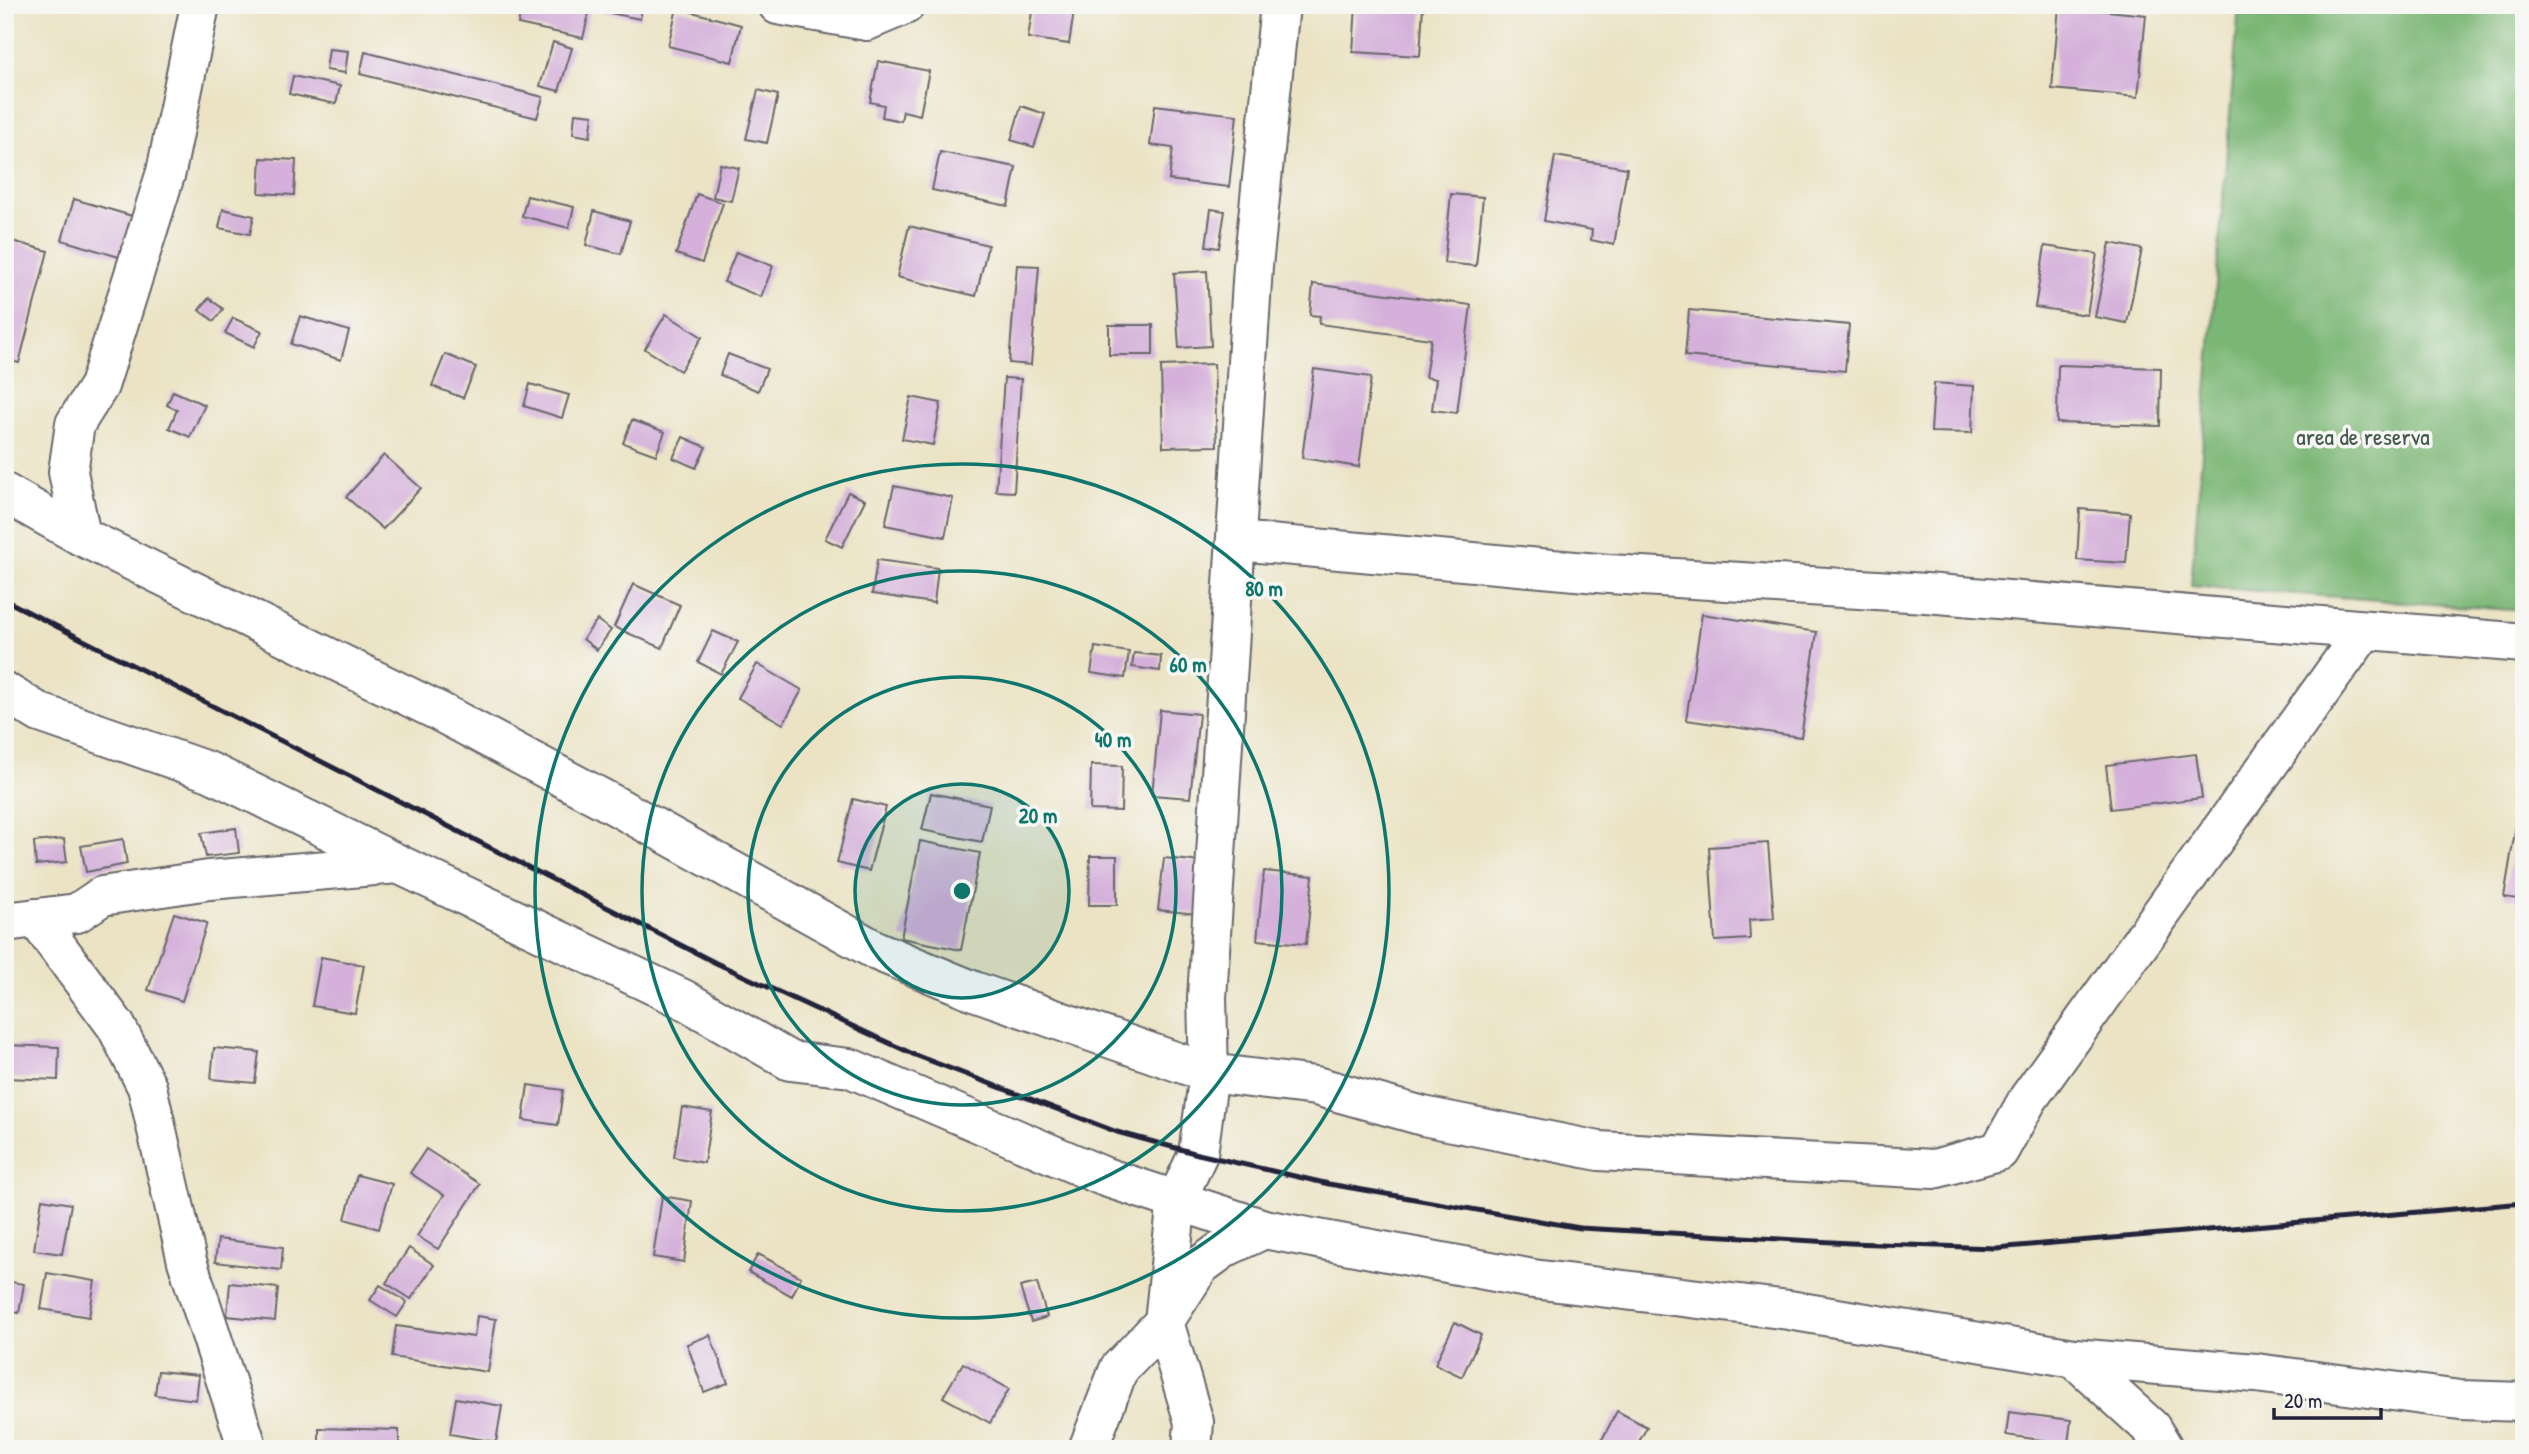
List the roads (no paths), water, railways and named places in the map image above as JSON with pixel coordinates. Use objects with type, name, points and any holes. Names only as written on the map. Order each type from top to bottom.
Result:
[{"type":"street","points":[[81,536],[68,472],[75,424],[99,386],[166,172],[200,5]]},
{"type":"street","points":[[778,5],[867,21],[905,5]]},
{"type":"street","points":[[1201,1440],[1164,1322],[1177,1199],[1198,1154],[1209,1073],[1207,999],[1254,266],[1280,5]]},
{"type":"street","points":[[5,493],[81,536],[438,711],[877,951],[974,991],[1209,1073],[1316,1086],[1423,1116],[1599,1151],[1934,1169],[1999,1151],[2028,1099],[2364,631]]},
{"type":"street","points":[[1237,541],[1609,574],[1926,593],[2524,643]]},
{"type":"street","points":[[5,692],[40,713],[210,772],[684,999],[790,1061],[850,1068],[1105,1177],[1264,1229],[1533,1279],[1789,1310],[2074,1358],[2256,1373],[2460,1400],[2524,1402]]},
{"type":"street","points":[[21,920],[77,913],[102,896],[209,880],[398,864]]},
{"type":"street","points":[[21,920],[116,1026],[147,1087],[187,1261],[248,1449]]},
{"type":"street","points":[[1088,1449],[1119,1369],[1164,1322],[1200,1266],[1226,1247],[1264,1229]]},
{"type":"street","points":[[2074,1358],[2151,1427],[2165,1449]]},
{"type":"railway","points":[[5,600],[716,963],[915,1055],[1117,1132],[1198,1154],[1329,1184],[1580,1228],[1850,1243],[1996,1248],[2524,1203]]},
{"type":"park label","name":"area de reserva","points":[[2363,437]]}]
